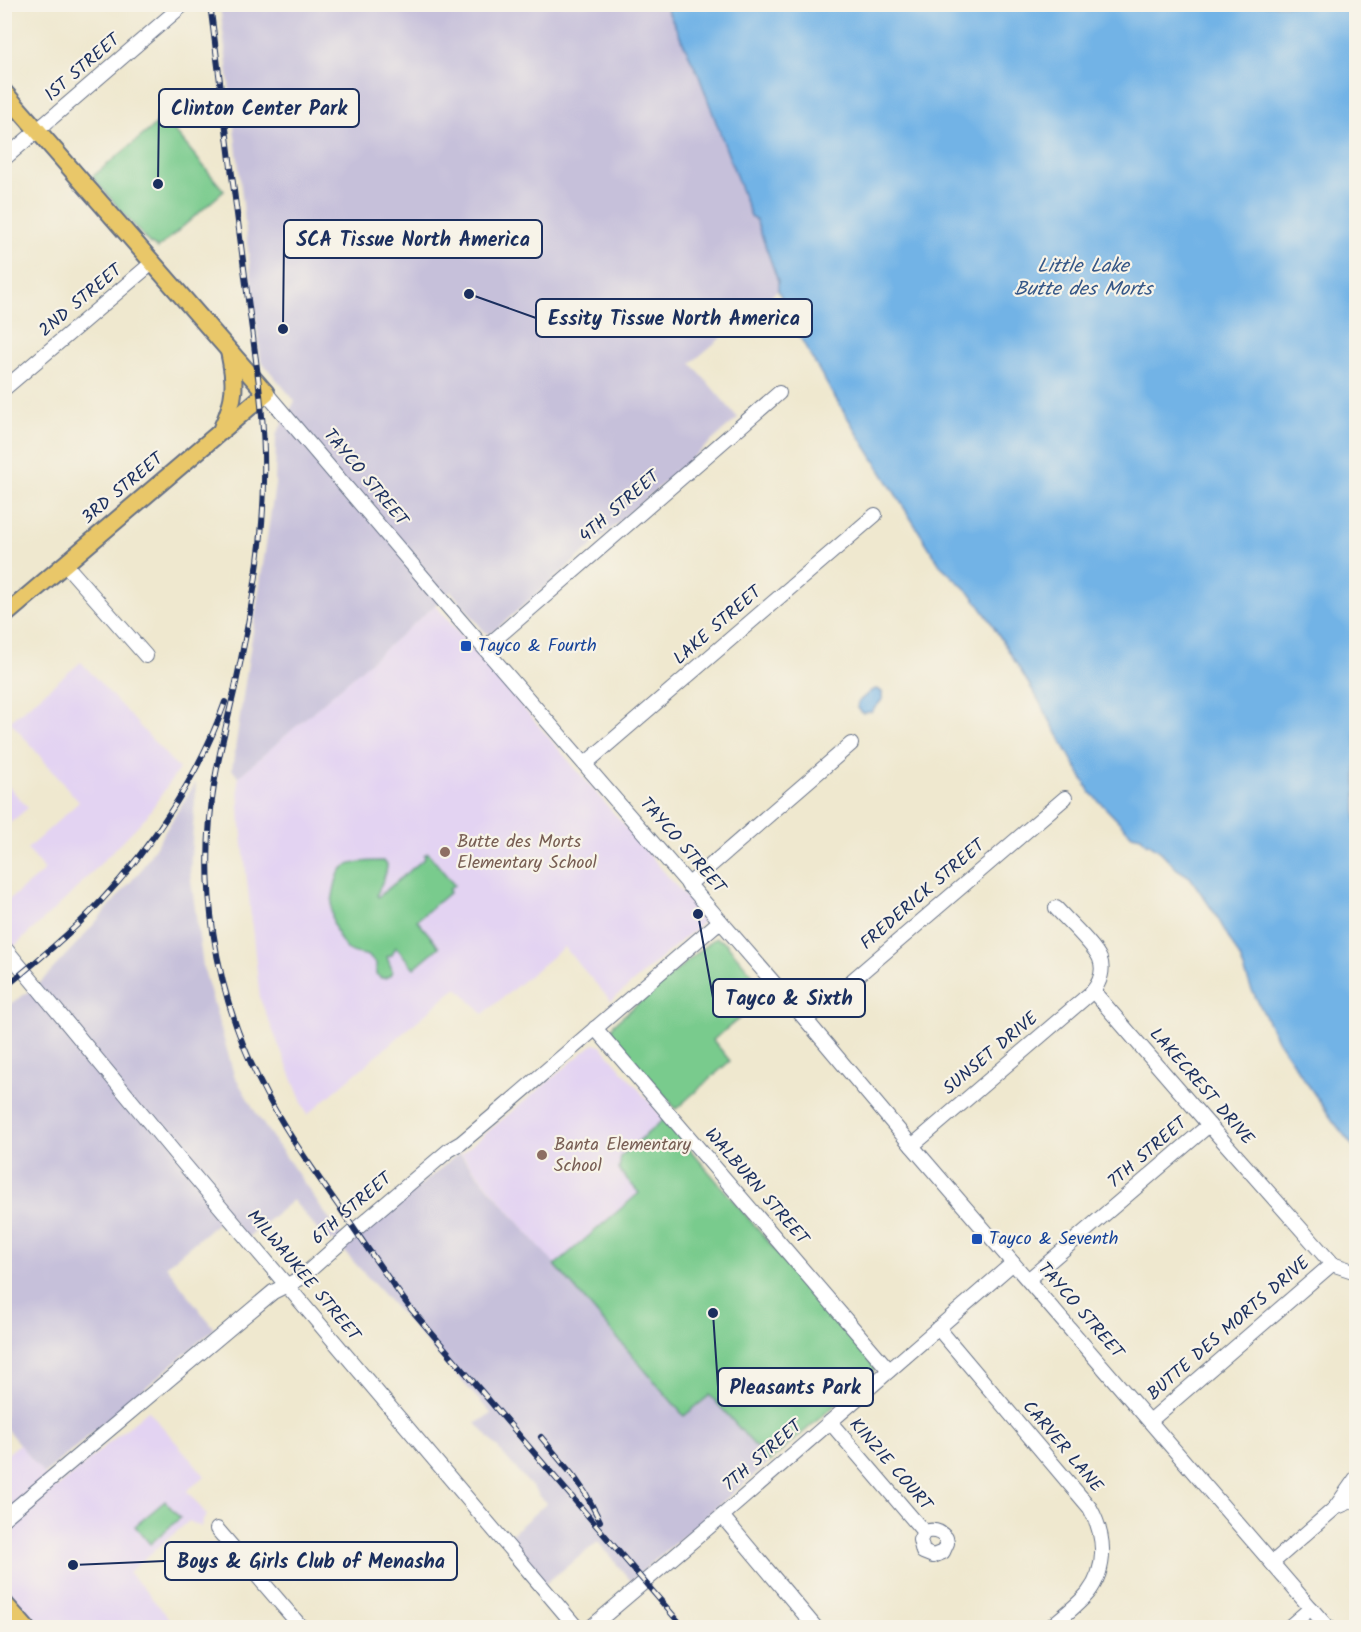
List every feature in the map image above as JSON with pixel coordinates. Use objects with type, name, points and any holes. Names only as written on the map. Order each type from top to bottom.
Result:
[{"type":"main road","name":"TAYCO STREET","points":[[4,92],[266,393]]},
{"type":"main road","points":[[219,434],[233,399],[233,370],[228,350]]},
{"type":"main road","name":"3RD STREET","points":[[4,616],[266,393]]},
{"type":"main road","points":[[4,1602],[26,1628]]},
{"type":"street","name":"1ST STREET","points":[[4,159],[184,4]]},
{"type":"street","name":"2ND STREET","points":[[4,389],[153,263]]},
{"type":"street","name":"TAYCO STREET","points":[[266,393],[1328,1628]]},
{"type":"street","name":"4TH STREET","points":[[485,648],[779,393]]},
{"type":"street","name":"LAKE STREET","points":[[585,764],[875,515]]},
{"type":"street","points":[[65,564],[146,656]]},
{"type":"street","points":[[688,885],[851,744]]},
{"type":"street","name":"FREDERICK STREET","points":[[806,1020],[1065,798]]},
{"type":"street","points":[[1056,908],[1099,957],[1101,973],[1098,985],[1093,991]]},
{"type":"street","name":"6TH STREET","points":[[4,1518],[273,1292],[301,1278],[720,921]]},
{"type":"street","name":"MILWAUKEE STREET","points":[[4,947],[177,1157],[577,1628]]},
{"type":"street","name":"LAKECREST DRIVE","points":[[1093,991],[1332,1264]]},
{"type":"street","name":"SUNSET DRIVE","points":[[912,1146],[1093,991]]},
{"type":"street","name":"WALBURN STREET","points":[[596,1028],[890,1370]]},
{"type":"street","name":"7TH STREET","points":[[1028,1280],[1209,1125]]},
{"type":"street","name":"7TH STREET","points":[[590,1628],[1013,1263]]},
{"type":"street","points":[[1332,1264],[1356,1272]]},
{"type":"street","name":"BUTTE DES MORTS DRIVE","points":[[1150,1421],[1332,1264]]},
{"type":"street","name":"CARVER LANE","points":[[938,1328],[1090,1508],[1097,1521],[1103,1543],[1102,1558],[1096,1580],[1088,1593],[1049,1628]]},
{"type":"street","name":"KINZIE COURT","points":[[830,1422],[924,1532]]},
{"type":"street","points":[[1272,1563],[1335,1508],[1356,1478]]},
{"type":"street","points":[[1335,1508],[1356,1499]]},
{"type":"street","points":[[722,1516],[816,1628]]},
{"type":"street","points":[[217,1529],[302,1628]]},
{"type":"street","points":[[1288,1628],[1311,1608]]},
{"type":"shaded area","points":[[220,5],[665,5],[699,76],[751,216],[756,220],[778,281],[778,290],[691,363],[738,418],[492,633],[487,634],[483,630],[451,591],[238,777],[232,769],[275,485],[276,435],[295,401],[261,361]]},
{"type":"shaded area","name":"Butte des Morts Elementary School","points":[[435,605],[702,916],[702,923],[611,1001],[564,947],[483,1014],[457,987],[307,1115],[260,999],[239,808],[238,777]]},
{"type":"shaded area","points":[[81,662],[179,769],[146,817],[67,898],[8,952],[5,947],[4,904],[45,870],[27,849],[79,802],[10,721]]},
{"type":"shaded area","points":[[4,781],[28,808],[5,827],[4,827]]},
{"type":"shaded area","points":[[196,782],[190,873],[203,966],[234,1075],[259,1118],[348,1246],[459,1153],[684,1415],[710,1394],[769,1462],[631,1581],[598,1542],[542,1586],[504,1541],[546,1503],[476,1423],[492,1414],[333,1239],[328,1243],[293,1200],[247,1238],[227,1215],[166,1266],[214,1329],[44,1474],[5,1427],[4,1008],[37,986],[141,870]]},
{"type":"shaded area","name":"Banta Elementary School","points":[[595,1044],[602,1047],[664,1119],[621,1156],[619,1170],[639,1193],[555,1265],[461,1154]]},
{"type":"shaded area","points":[[148,1410],[205,1476],[187,1491],[207,1515],[201,1527],[189,1521],[129,1572],[177,1627],[40,1627],[5,1587],[4,1457],[19,1444],[56,1488]]},
{"type":"green space","points":[[164,118],[224,191],[158,248],[149,243],[92,177]]},
{"type":"green space","points":[[428,853],[454,885],[449,890],[450,892],[417,920],[439,947],[414,968],[396,947],[392,955],[387,957],[392,970],[391,975],[381,978],[376,974],[376,963],[366,956],[347,949],[337,934],[332,905],[338,876],[343,868],[352,864],[383,861],[387,864],[387,868],[378,897]]},
{"type":"green space","points":[[716,938],[725,942],[769,994],[713,1040],[730,1061],[676,1109],[611,1032],[614,1024]]},
{"type":"green space","points":[[664,1119],[874,1366],[871,1374],[769,1462],[710,1395],[684,1416],[555,1265],[639,1193],[619,1170],[621,1156]]},
{"type":"green space","points":[[165,1501],[180,1518],[150,1544],[135,1526]]},
{"type":"water","name":"Little Lake Butte des Morts","points":[[665,5],[1356,5],[1356,1150],[1333,1121],[1278,1041],[1251,988],[1240,958],[1216,915],[1190,877],[1177,869],[1161,852],[1147,844],[1141,837],[1132,835],[1090,792],[1035,694],[989,619],[972,595],[940,565],[831,391],[796,330],[778,290],[778,281],[756,220],[751,216],[699,76]]},
{"type":"water","points":[[876,689],[882,692],[882,700],[871,712],[862,713],[858,708],[858,702]]},
{"type":"railway","points":[[210,4],[259,383],[264,457],[263,509],[254,588],[240,666],[217,768],[210,818],[209,895],[220,971],[230,1008],[243,1045],[277,1113],[307,1161],[402,1297],[684,1628]]},
{"type":"railway","points":[[4,988],[77,925],[138,858],[156,834],[188,782],[215,729],[225,702]]},
{"type":"railway","points":[[541,1437],[575,1478],[600,1521]]},
{"type":"place","name":"Clinton Center Park","points":[[158,184]]},
{"type":"place","name":"Essity Tissue North America","points":[[469,294]]},
{"type":"place","name":"SCA Tissue North America","points":[[283,329]]},
{"type":"place","name":"Tayco & Fourth","points":[[466,646]]},
{"type":"place","name":"Butte des Morts Elementary School","points":[[445,852]]},
{"type":"place","name":"Tayco & Sixth","points":[[698,914]]},
{"type":"place","name":"Banta Elementary School","points":[[542,1155]]},
{"type":"place","name":"Tayco & Seventh","points":[[977,1239]]},
{"type":"place","name":"Pleasants Park","points":[[713,1313]]},
{"type":"place","name":"Boys & Girls Club of Menasha","points":[[73,1565]]}]
